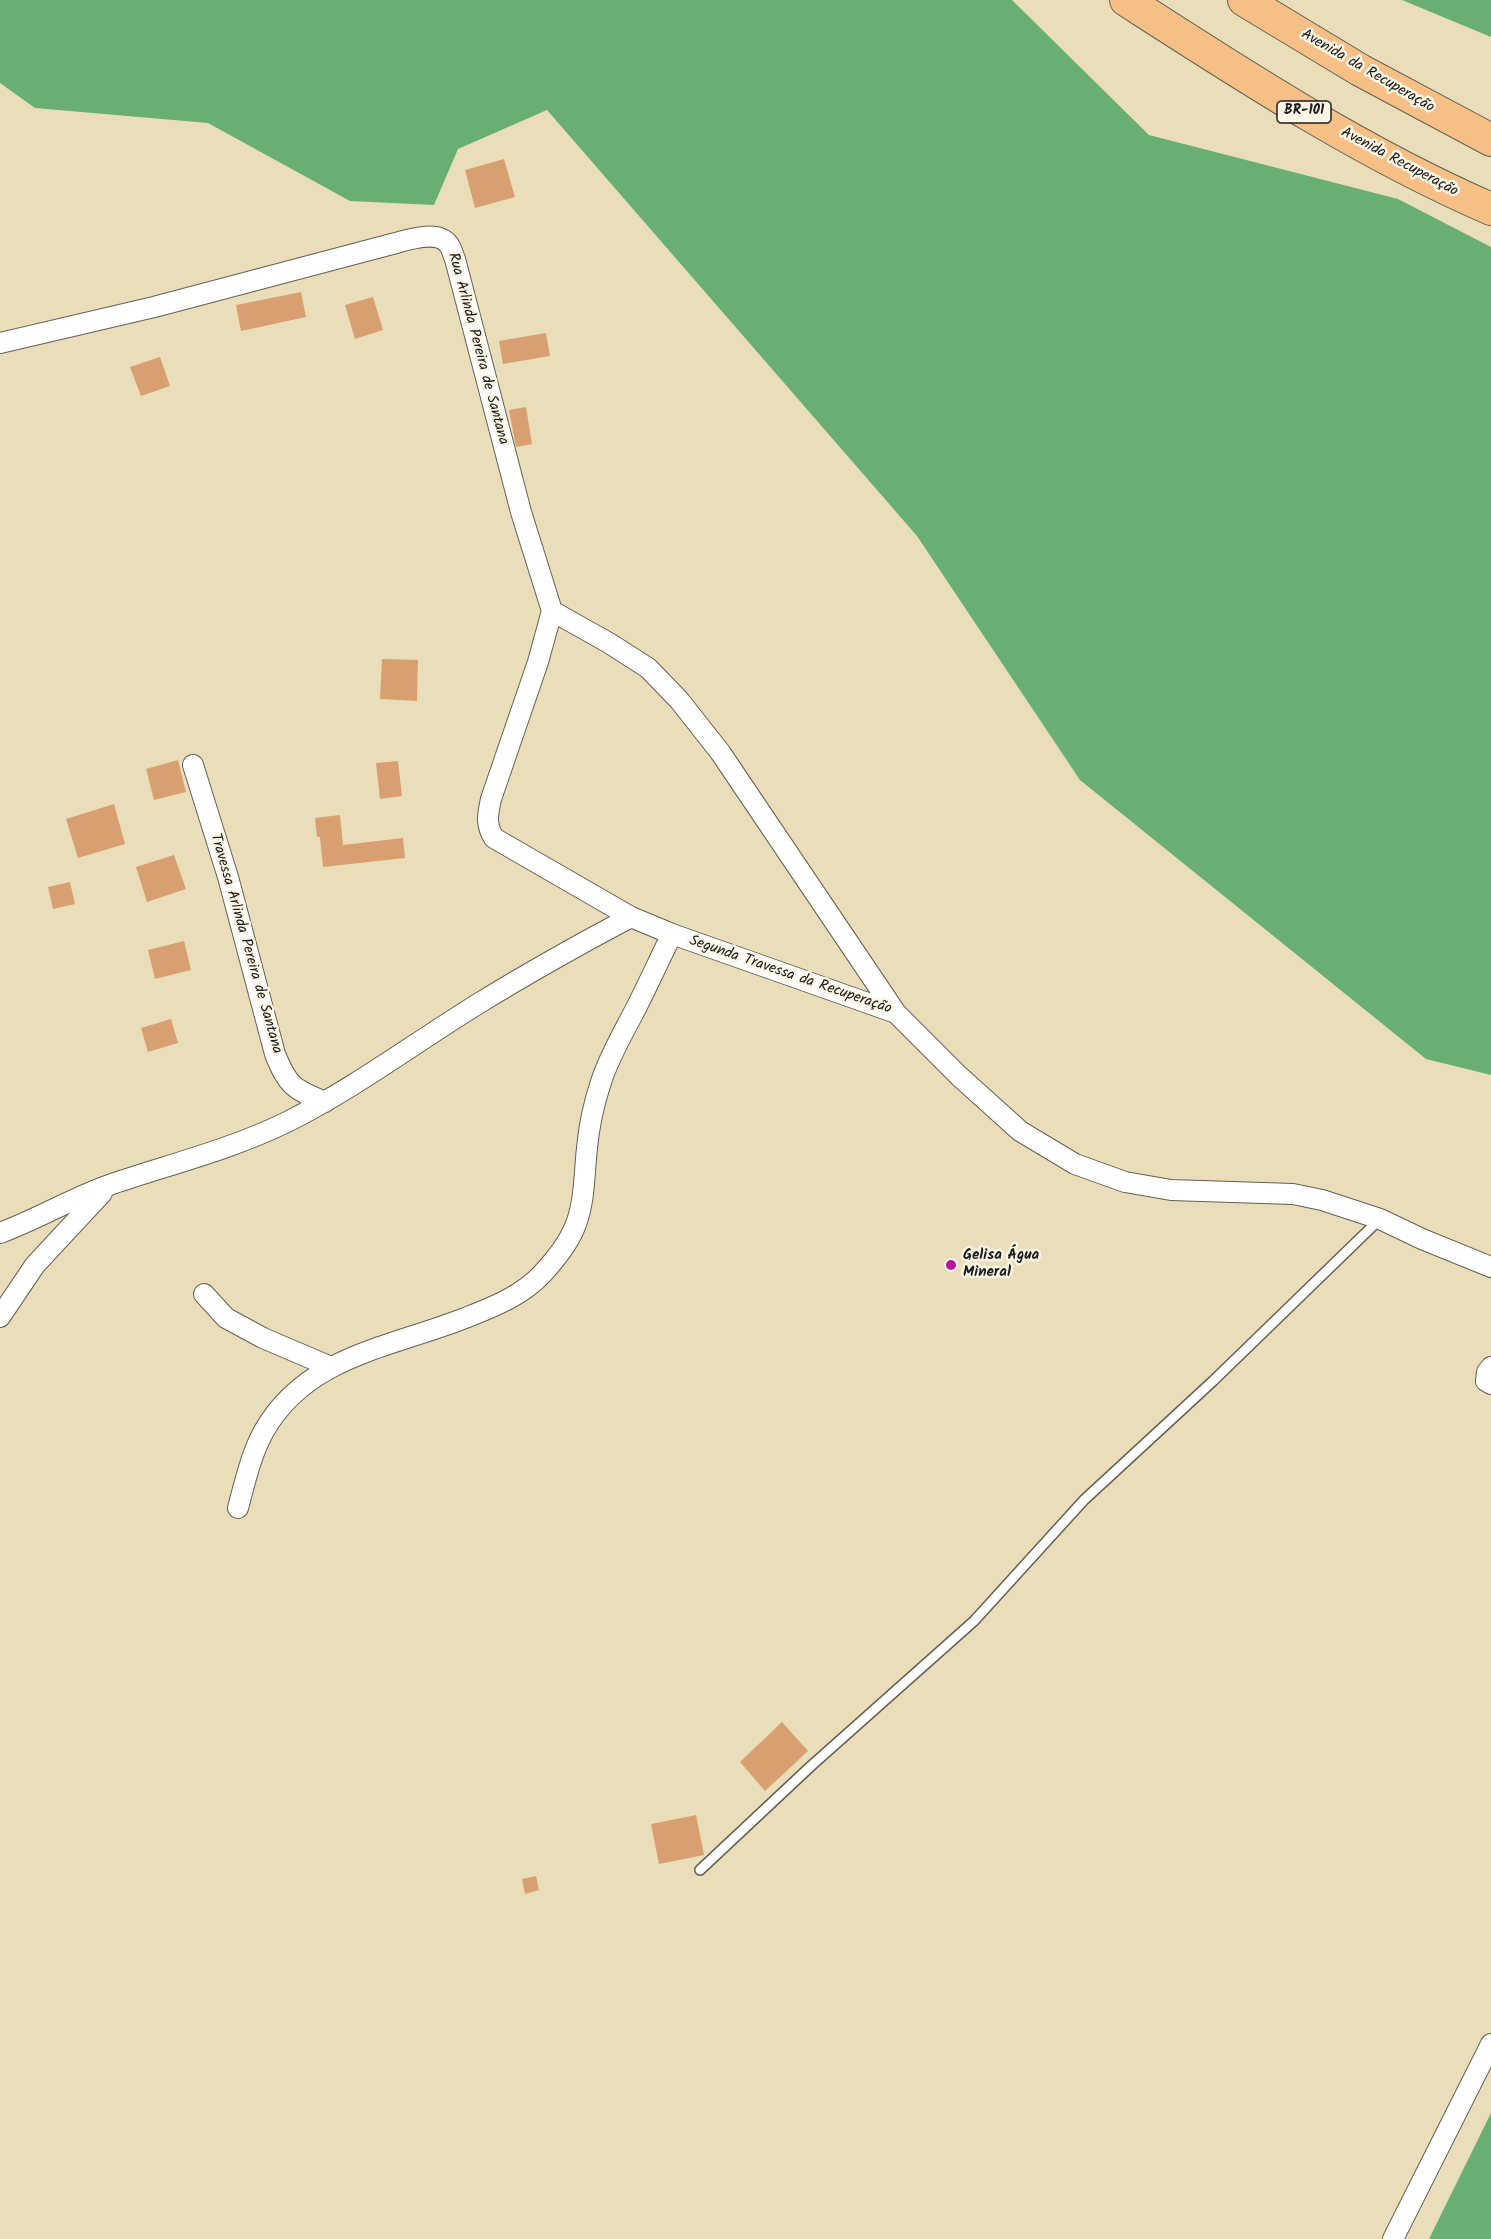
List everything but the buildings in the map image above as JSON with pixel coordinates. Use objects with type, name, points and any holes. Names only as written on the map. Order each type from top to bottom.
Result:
[{"type":"highway","name":"Avenida Recuperação","points":[[1126,0],[1242,75],[1373,152],[1413,174],[1491,209]]},
{"type":"highway","name":"Avenida da Recuperação","points":[[1244,0],[1360,70],[1491,140]]},
{"type":"street","name":"Rua Arlinda Pereira de Santana","points":[[0,343],[154,307],[392,244],[422,237],[436,237],[448,243],[456,259],[521,512],[552,611]]},
{"type":"street","name":"Segunda Travessa da Recuperação","points":[[552,611],[538,662],[491,799],[487,819],[488,829],[494,838],[631,917],[672,934],[896,1013],[959,1076],[1020,1131],[1074,1164],[1125,1182],[1171,1190],[1293,1194],[1323,1200],[1380,1219],[1491,1267]]},
{"type":"street","points":[[552,611],[648,668],[680,700],[720,752],[896,1013]]},
{"type":"street","name":"Travessa Arlinda Pereira de Santana","points":[[193,765],[231,887],[275,1054],[283,1074],[293,1087],[325,1102]]},
{"type":"street","points":[[0,1233],[30,1222],[110,1185],[265,1132],[325,1102],[481,1002],[631,917]]},
{"type":"street","points":[[238,1508],[252,1460],[265,1430],[286,1401],[316,1375],[349,1358],[426,1334],[504,1302],[523,1292],[542,1274],[564,1247],[574,1228],[582,1199],[587,1145],[601,1081],[672,934]]},
{"type":"street","points":[[0,1317],[35,1264],[110,1185]]},
{"type":"street","points":[[204,1294],[226,1318],[263,1338],[331,1367]]},
{"type":"street","points":[[1491,1367],[1487,1372],[1486,1381],[1491,1384]]},
{"type":"street","points":[[1393,2239],[1491,2044]]},
{"type":"lane","points":[[700,1870],[811,1766],[974,1621],[1084,1500],[1213,1381],[1380,1219]]},
{"type":"green space","points":[[0,0],[1012,0],[1149,135],[1398,199],[1491,247],[1491,1075],[1426,1059],[1080,780],[917,536],[547,110],[458,149],[434,205],[350,201],[208,123],[35,108],[0,83]]},
{"type":"green space","points":[[1402,0],[1491,0],[1491,37]]},
{"type":"green space","points":[[1491,2113],[1491,2239],[1429,2239]]},
{"type":"place","name":"Gelisa Água Mineral","points":[[951,1265]]}]
